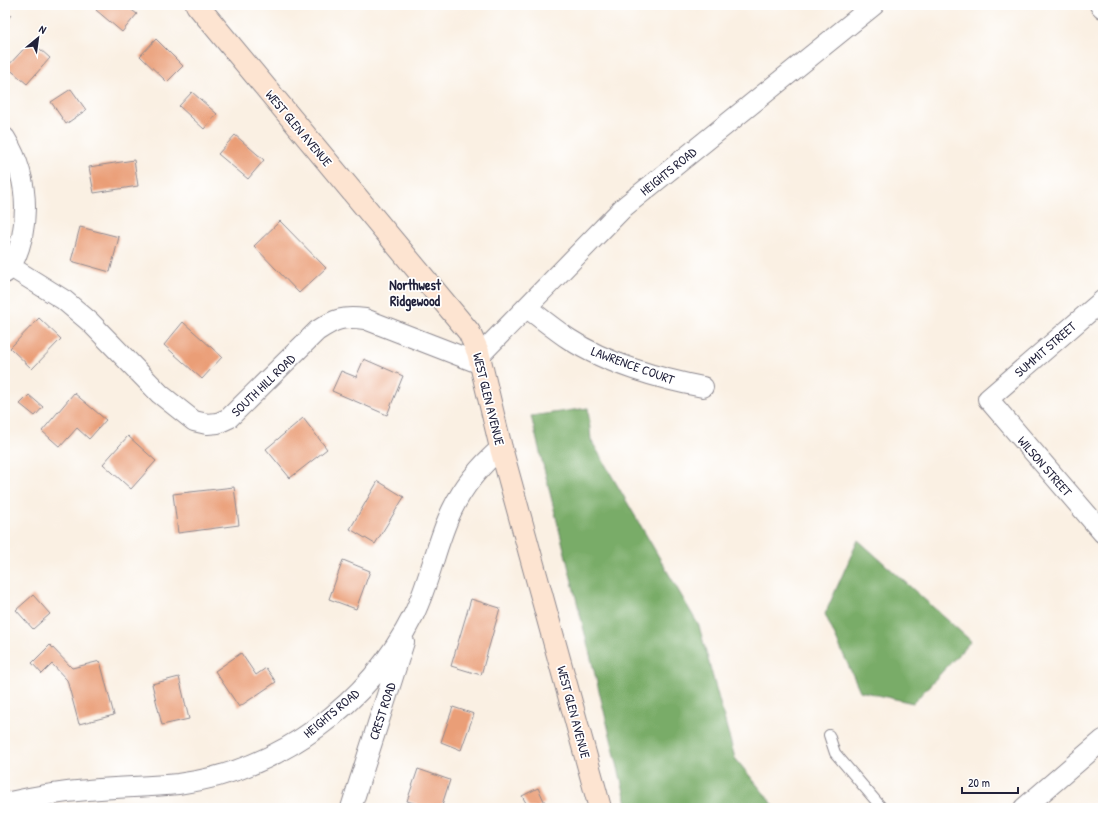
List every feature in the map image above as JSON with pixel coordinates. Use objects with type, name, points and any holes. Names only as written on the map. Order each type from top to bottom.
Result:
[{"type":"street","name":"WEST GLEN AVENUE","points":[[197,5],[469,332],[480,360],[501,448],[600,808]]},
{"type":"street","name":"HEIGHTS ROAD","points":[[480,360],[527,308],[624,207],[874,5]]},
{"type":"street","points":[[1100,5],[1103,8]]},
{"type":"street","points":[[5,138],[13,151],[21,174],[25,198],[25,222],[19,248],[8,270]]},
{"type":"street","name":"SOUTH HILL ROAD","points":[[8,270],[69,304],[90,322],[160,394],[194,421],[207,424],[218,423],[229,418],[317,331],[331,322],[347,317],[365,319],[480,360]]},
{"type":"street","name":"SUMMIT STREET","points":[[988,399],[1103,300]]},
{"type":"street","name":"LAWRENCE COURT","points":[[527,308],[570,340],[601,356],[642,371],[703,387]]},
{"type":"street","name":"WILSON STREET","points":[[988,399],[1103,533]]},
{"type":"street","name":"HEIGHTS ROAD","points":[[5,803],[86,790],[178,784],[215,776],[251,764],[285,748],[317,728],[346,705],[372,677],[395,647],[413,614],[451,511],[468,482],[484,462],[501,448]]},
{"type":"street","name":"CREST ROAD","points":[[351,808],[413,614]]},
{"type":"street","points":[[1024,808],[1103,740]]},
{"type":"lane","points":[[829,735],[835,753],[882,808]]},
{"type":"green space","points":[[588,408],[591,440],[699,626],[735,758],[776,808],[628,808],[531,416]]},
{"type":"green space","points":[[858,540],[971,641],[913,703],[860,691],[825,614]]},
{"type":"building","points":[[100,5],[125,5],[137,14],[122,32],[96,10]]},
{"type":"building","points":[[5,10],[11,15],[5,23]]},
{"type":"building","points":[[156,39],[183,66],[167,82],[140,56]]},
{"type":"building","points":[[31,41],[50,58],[27,84],[7,67]]},
{"type":"building","points":[[71,89],[86,110],[66,124],[51,102]]},
{"type":"building","points":[[192,92],[217,114],[204,129],[179,106]]},
{"type":"building","points":[[235,135],[264,160],[248,179],[218,154]]},
{"type":"building","points":[[134,160],[138,186],[94,193],[89,167]]},
{"type":"building","points":[[280,221],[326,268],[299,293],[254,246]]},
{"type":"building","points":[[80,227],[119,237],[110,272],[71,261]]},
{"type":"building","points":[[39,318],[61,339],[32,369],[10,348]]},
{"type":"building","points":[[183,322],[222,357],[202,379],[164,345]]},
{"type":"building","points":[[364,359],[403,376],[387,415],[332,391],[341,371],[356,377]]},
{"type":"building","points":[[74,393],[106,420],[89,439],[77,428],[60,447],[42,431]]},
{"type":"building","points":[[29,395],[43,407],[35,416],[20,404]]},
{"type":"building","points":[[303,418],[327,449],[290,478],[266,449]]},
{"type":"building","points":[[128,436],[156,461],[131,489],[103,464]]},
{"type":"building","points":[[378,481],[404,497],[375,544],[350,529]]},
{"type":"building","points":[[234,487],[239,525],[178,533],[173,494]]},
{"type":"building","points":[[343,560],[370,571],[356,609],[329,599]]},
{"type":"building","points":[[33,595],[50,614],[33,629],[16,610]]},
{"type":"building","points":[[471,599],[500,608],[481,675],[451,666]]},
{"type":"building","points":[[50,645],[72,668],[100,661],[114,715],[79,724],[67,680],[52,664],[42,674],[32,663]]},
{"type":"building","points":[[241,653],[256,675],[266,668],[276,682],[239,707],[215,671]]},
{"type":"building","points":[[179,677],[189,719],[162,725],[152,684]]},
{"type":"building","points":[[453,707],[474,714],[461,750],[441,742]]},
{"type":"building","points":[[418,769],[450,780],[441,808],[430,808],[407,801]]},
{"type":"building","points":[[538,788],[545,803],[537,808],[529,808],[522,796]]},
{"type":"district","name":"Northwest Ridgewood","points":[[415,294]]}]
